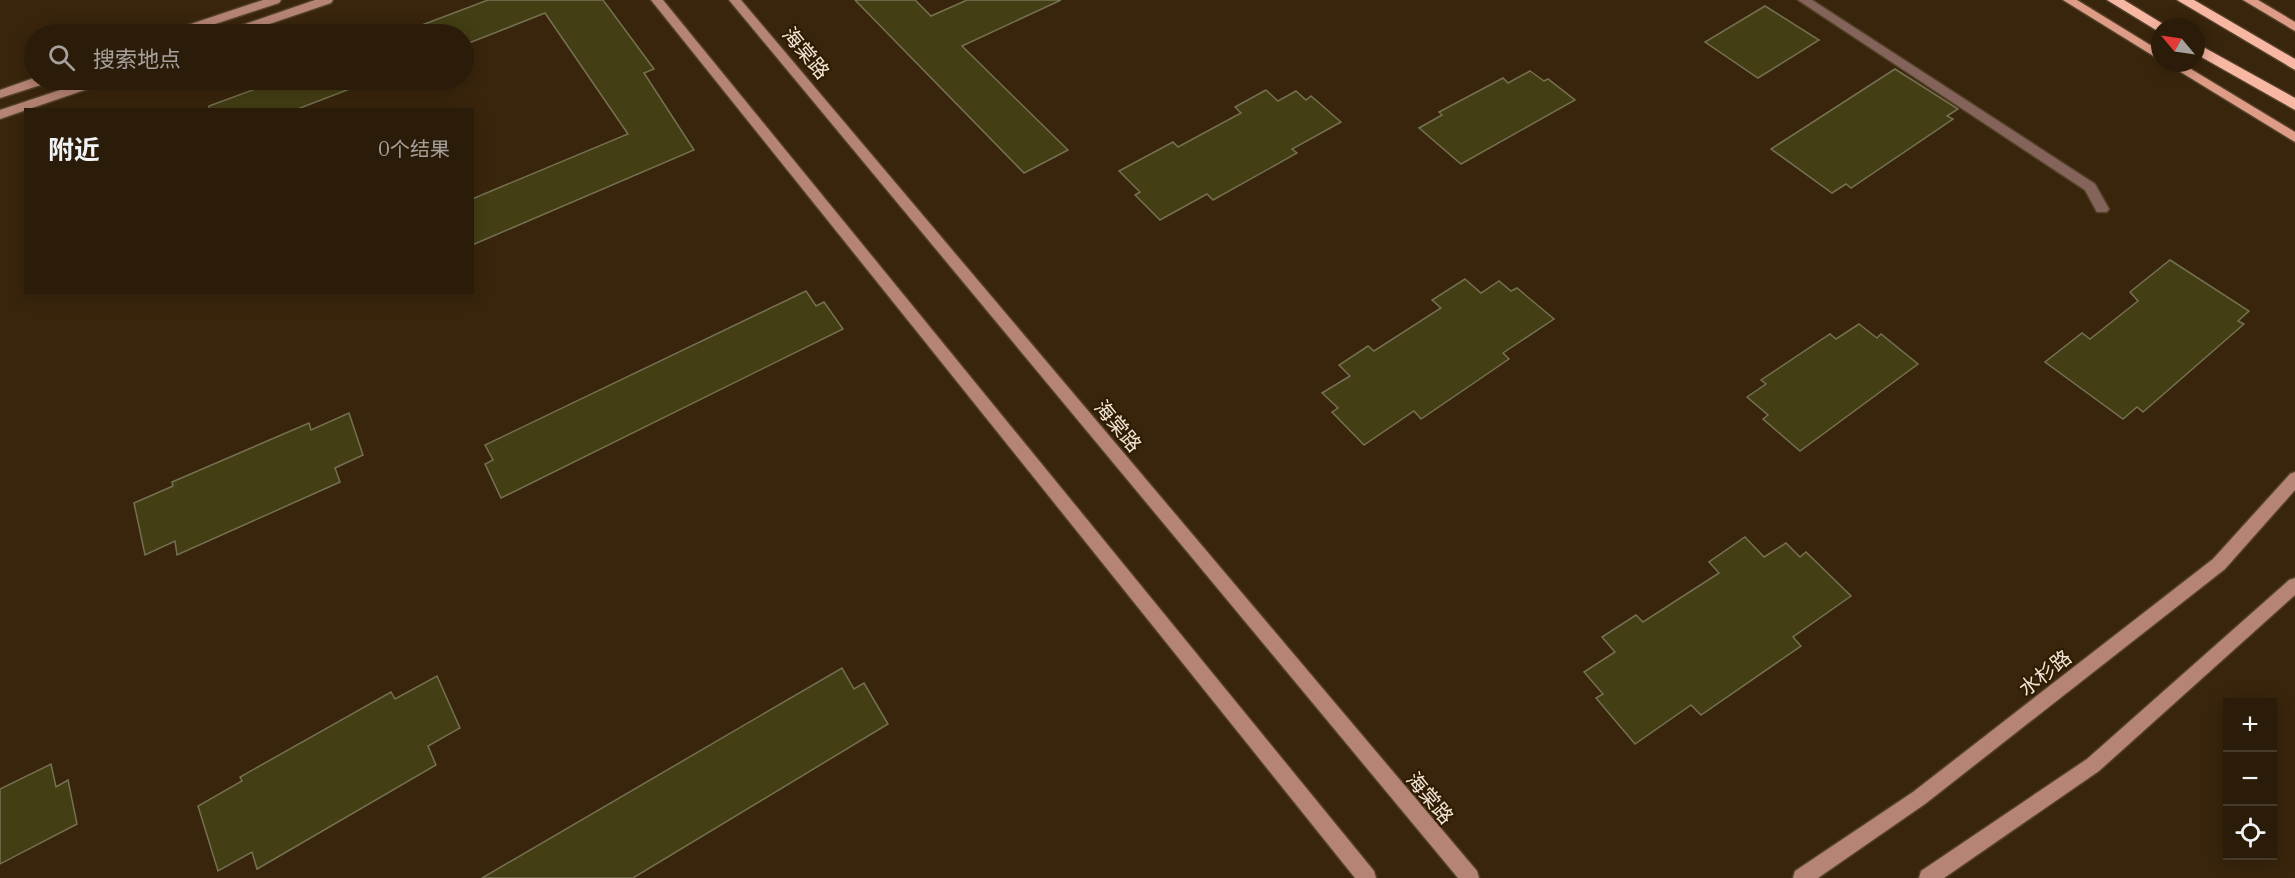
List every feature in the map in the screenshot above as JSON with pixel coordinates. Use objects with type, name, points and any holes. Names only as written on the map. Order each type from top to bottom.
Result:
[{"type":"highway","points":[[2114,0],[2151,21]]},
{"type":"highway","points":[[2184,0],[2295,65]]},
{"type":"highway","points":[[2205,53],[2295,105]]},
{"type":"main road","points":[[2069,0],[2151,50]]},
{"type":"main road","points":[[2249,0],[2295,27]]},
{"type":"main road","points":[[2187,72],[2295,138]]},
{"type":"street","points":[[204,24],[275,0]]},
{"type":"street","points":[[258,24],[327,0]]},
{"type":"street","points":[[657,0],[1367,878]]},
{"type":"street","name":"海棠路","points":[[735,0],[1470,878]]},
{"type":"street","points":[[0,94],[24,86]]},
{"type":"street","points":[[0,115],[71,90]]},
{"type":"street","name":"水杉路","points":[[1802,878],[1919,798],[2219,564],[2295,478]]},
{"type":"street","points":[[1928,878],[2093,765],[2295,585]]},
{"type":"lane","points":[[1804,0],[2090,187],[2102,210]]},
{"type":"building","points":[[488,0],[603,0],[654,69],[644,73],[694,150],[474,244],[474,198],[628,134],[545,13],[474,41],[474,24],[424,24]]},
{"type":"building","points":[[855,0],[915,0],[931,16],[967,0],[1061,0],[962,46],[1068,150],[1024,173]]},
{"type":"building","points":[[1765,6],[1819,40],[1758,78],[1705,42]]},
{"type":"building","points":[[1895,69],[1958,109],[1947,116],[1953,119],[1851,188],[1846,184],[1832,193],[1771,149]]},
{"type":"building","points":[[1530,71],[1544,81],[1548,79],[1575,100],[1461,164],[1419,128],[1442,115],[1439,112],[1503,78],[1508,83]]},
{"type":"building","points":[[253,90],[347,90],[300,108],[209,108],[209,106]]},
{"type":"building","points":[[1266,90],[1278,101],[1296,91],[1306,100],[1311,96],[1341,122],[1292,149],[1297,153],[1213,200],[1207,194],[1160,220],[1135,195],[1140,192],[1119,171],[1173,142],[1178,147],[1241,113],[1235,107]]},
{"type":"building","points":[[2170,260],[2249,311],[2238,321],[2244,324],[2143,412],[2137,407],[2123,419],[2045,362],[2082,333],[2090,339],[2138,301],[2130,292]]},
{"type":"building","points":[[1465,279],[1481,293],[1499,281],[1511,291],[1517,288],[1554,319],[1503,353],[1509,359],[1421,419],[1414,411],[1364,445],[1332,412],[1338,408],[1322,393],[1350,376],[1339,365],[1368,346],[1374,351],[1441,308],[1432,300]]},
{"type":"building","points":[[806,291],[816,306],[824,302],[843,329],[501,498],[485,464],[493,460],[485,445]]},
{"type":"building","points":[[1859,324],[1877,338],[1881,334],[1918,364],[1800,451],[1763,419],[1768,415],[1747,397],[1766,384],[1761,380],[1830,334],[1836,339]]},
{"type":"building","points":[[349,413],[363,455],[335,468],[340,482],[177,555],[175,541],[145,555],[134,503],[173,486],[172,482],[309,423],[311,430]]},
{"type":"building","points":[[1745,537],[1764,557],[1786,543],[1800,557],[1806,552],[1851,596],[1793,637],[1801,646],[1701,715],[1691,705],[1635,744],[1596,698],[1603,694],[1584,672],[1615,652],[1602,637],[1636,615],[1643,622],[1719,573],[1709,562]]},
{"type":"building","points":[[842,668],[854,689],[864,683],[888,724],[633,878],[482,878]]},
{"type":"building","points":[[437,676],[460,728],[428,746],[436,765],[257,869],[252,852],[218,871],[198,806],[242,781],[240,777],[391,692],[395,699]]},
{"type":"building","points":[[51,764],[56,787],[68,780],[77,824],[0,864],[0,789]]}]
